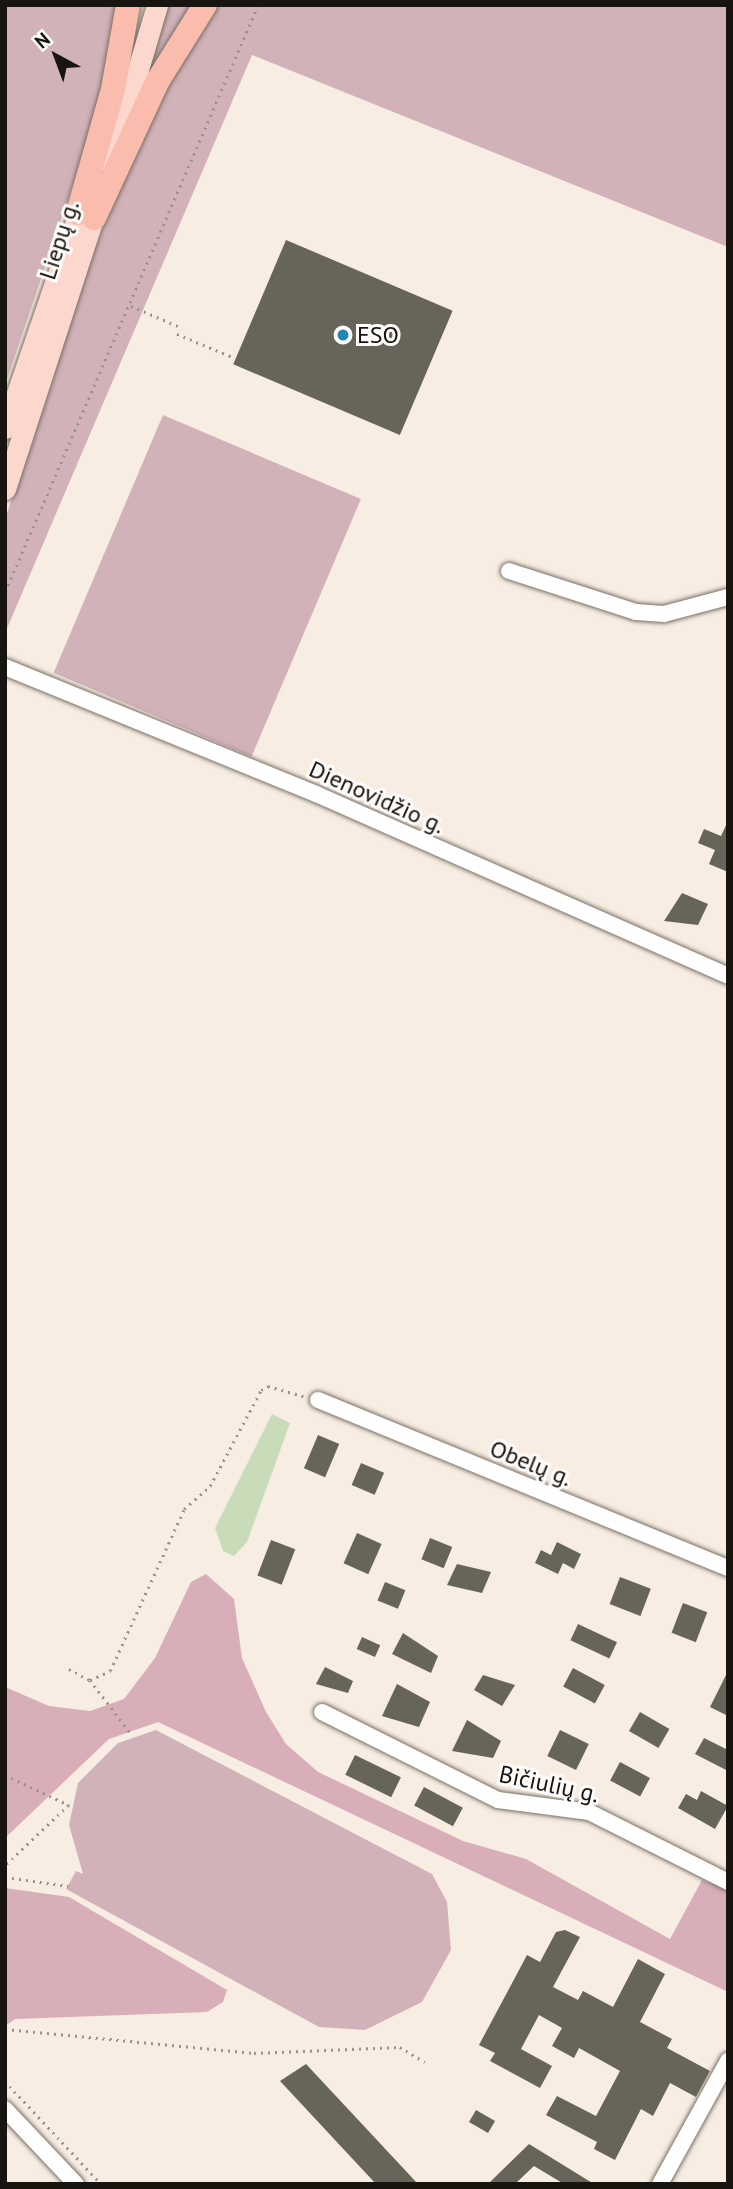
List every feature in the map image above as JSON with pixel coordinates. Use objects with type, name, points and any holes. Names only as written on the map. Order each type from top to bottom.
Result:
[{"type":"highway","points":[[86,216],[128,5]]},
{"type":"highway","points":[[86,216],[157,82],[205,5]]},
{"type":"main road","name":"Liepų g.","points":[[5,489],[86,216],[156,5]]},
{"type":"main road","name":"Liepų g.","points":[[5,428],[86,216]]},
{"type":"street","points":[[509,571],[636,612],[664,614],[728,597]]},
{"type":"street","name":"Dienovidžio g.","points":[[5,667],[316,794],[728,976]]},
{"type":"street","name":"Obelų g.","points":[[318,1400],[728,1568]]},
{"type":"street","name":"Bičiulių g.","points":[[322,1712],[498,1800],[589,1812],[728,1882]]},
{"type":"street","points":[[660,2184],[728,2061]]},
{"type":"street","points":[[5,2109],[76,2184]]},
{"type":"path","points":[[5,592],[131,306],[258,5]]},
{"type":"path","points":[[131,306],[180,327]]},
{"type":"path","points":[[177,334],[235,358]]},
{"type":"path","points":[[90,1680],[110,1671],[184,1509],[210,1486],[261,1390],[268,1386],[318,1400]]},
{"type":"path","points":[[69,1669],[90,1680],[132,1735]]},
{"type":"path","points":[[5,1775],[69,1805],[5,1866]]},
{"type":"path","points":[[5,1877],[68,1886]]},
{"type":"path","points":[[5,2029],[254,2053],[400,2047],[425,2062]]},
{"type":"path","points":[[5,2081],[101,2184]]},
{"type":"shaded area","points":[[5,5],[119,5],[104,93],[5,385]]},
{"type":"shaded area","points":[[163,5],[193,5],[136,101]]},
{"type":"shaded area","points":[[214,5],[728,5],[728,247],[252,55],[5,633],[5,520],[67,321],[144,121]]},
{"type":"shaded area","points":[[163,415],[361,499],[252,757],[54,673]]},
{"type":"shaded area","points":[[272,1414],[290,1423],[247,1542],[234,1556],[223,1551],[215,1528]]},
{"type":"shaded area","points":[[206,1574],[234,1599],[242,1658],[266,1712],[286,1744],[318,1772],[463,1841],[526,1859],[670,1939],[702,1880],[728,1890],[728,1992],[158,1722],[109,1739],[5,1838],[5,1687],[49,1706],[90,1711],[124,1699],[155,1658],[191,1582]]},
{"type":"shaded area","points":[[156,1730],[432,1874],[447,1902],[451,1950],[422,2002],[365,2030],[319,2027],[66,1889],[76,1871],[83,1874],[69,1825],[78,1783],[118,1743]]},
{"type":"shaded area","points":[[5,1888],[69,1897],[227,1990],[223,2002],[207,2012],[15,2019],[5,2026]]},
{"type":"building","name":"ESO","points":[[286,240],[453,311],[400,435],[233,364]]},
{"type":"building","points":[[728,821],[728,872],[709,864],[715,850],[698,843],[704,829],[721,836]]},
{"type":"building","points":[[682,893],[708,904],[698,925],[664,921]]},
{"type":"building","points":[[318,1435],[339,1444],[325,1477],[304,1468]]},
{"type":"building","points":[[361,1463],[384,1473],[375,1495],[352,1485]]},
{"type":"building","points":[[357,1533],[382,1544],[368,1574],[344,1563]]},
{"type":"building","points":[[430,1538],[452,1547],[444,1568],[421,1559]]},
{"type":"building","points":[[271,1540],[295,1549],[282,1585],[257,1575]]},
{"type":"building","points":[[557,1542],[581,1554],[574,1569],[563,1563],[558,1574],[535,1563],[541,1550],[551,1555]]},
{"type":"building","points":[[457,1564],[491,1572],[482,1593],[447,1585]]},
{"type":"building","points":[[620,1577],[651,1589],[640,1616],[610,1604]]},
{"type":"building","points":[[385,1582],[405,1590],[398,1609],[378,1601]]},
{"type":"building","points":[[683,1603],[707,1612],[696,1642],[672,1633]]},
{"type":"building","points":[[578,1624],[617,1642],[609,1658],[570,1640]]},
{"type":"building","points":[[403,1633],[438,1656],[431,1673],[392,1654]]},
{"type":"building","points":[[362,1637],[380,1645],[375,1657],[357,1649]]},
{"type":"building","points":[[325,1667],[353,1681],[348,1693],[316,1684]]},
{"type":"building","points":[[573,1668],[605,1685],[595,1703],[563,1687]]},
{"type":"building","points":[[728,1671],[728,1716],[710,1707]]},
{"type":"building","points":[[483,1675],[515,1685],[502,1706],[474,1690]]},
{"type":"building","points":[[397,1684],[430,1702],[419,1727],[382,1716]]},
{"type":"building","points":[[640,1712],[669,1729],[658,1748],[629,1731]]},
{"type":"building","points":[[467,1720],[501,1741],[493,1758],[452,1751]]},
{"type":"building","points":[[560,1730],[589,1744],[576,1770],[547,1756]]},
{"type":"building","points":[[704,1738],[728,1750],[728,1771],[695,1754]]},
{"type":"building","points":[[355,1755],[401,1777],[391,1797],[345,1775]]},
{"type":"building","points":[[620,1762],[650,1778],[640,1797],[610,1781]]},
{"type":"building","points":[[424,1787],[463,1808],[453,1826],[414,1806]]},
{"type":"building","points":[[701,1791],[728,1806],[715,1829],[678,1808],[686,1794],[697,1800]]},
{"type":"building","points":[[565,1930],[580,1937],[553,1987],[578,2000],[583,1991],[613,2007],[638,1959],[665,1974],[640,2022],[672,2039],[667,2048],[710,2071],[696,2097],[670,2083],[653,2116],[641,2109],[615,2160],[594,2149],[597,2142],[546,2115],[557,2096],[596,2116],[620,2071],[579,2048],[574,2058],[552,2046],[562,2028],[539,2015],[521,2049],[552,2066],[540,2088],[490,2061],[495,2053],[479,2045],[527,1955],[540,1962],[556,1932]]},
{"type":"building","points":[[306,2064],[418,2184],[376,2184],[280,2081]]},
{"type":"building","points":[[476,2110],[495,2121],[488,2133],[469,2122]]},
{"type":"building","points":[[529,2144],[594,2184],[564,2184],[534,2166],[515,2184],[488,2184]]},
{"type":"place","name":"ESO","points":[[343,335]]}]
